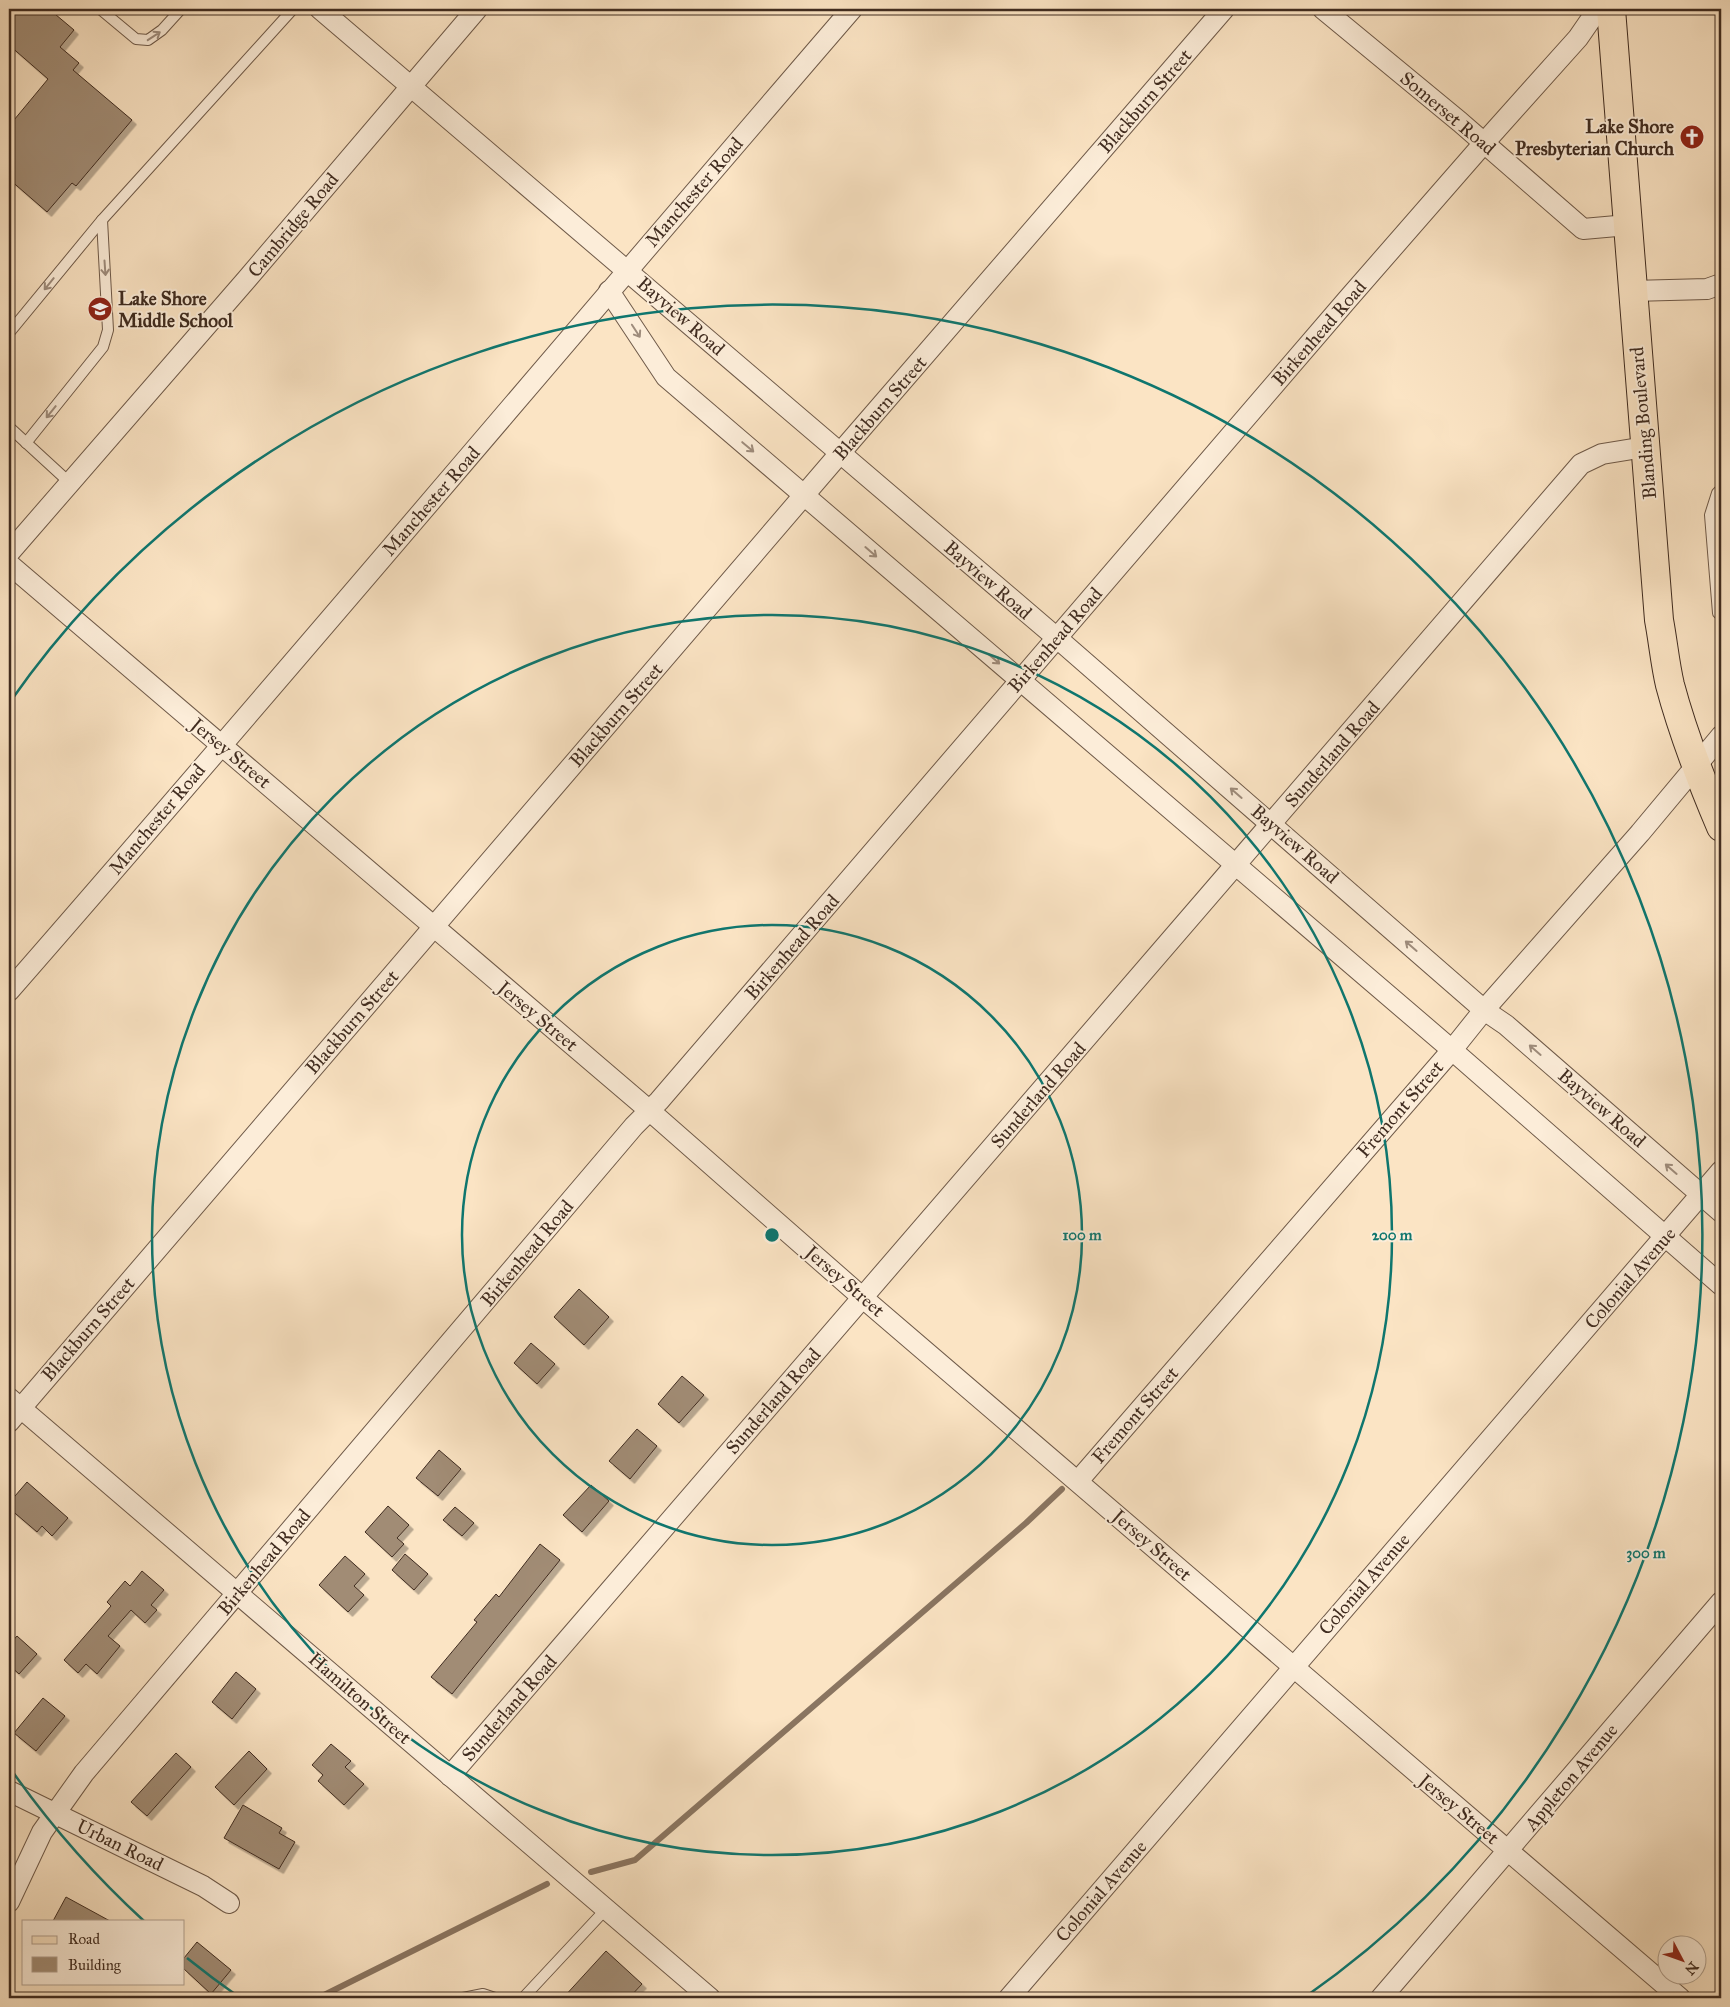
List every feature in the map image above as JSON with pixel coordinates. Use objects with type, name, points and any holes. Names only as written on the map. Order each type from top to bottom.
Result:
[{"type":"main road","name":"Blanding Boulevard","points":[[1611,9],[1659,620],[1670,682],[1696,767],[1721,827]]},
{"type":"street","name":"Bayview Road","points":[[320,9],[841,452],[1272,824],[1484,1010],[1506,1024],[1721,1212]]},
{"type":"street","name":"Cambridge Road","points":[[9,553],[247,280],[477,9]]},
{"type":"street","name":"Manchester Road","points":[[9,991],[852,9]]},
{"type":"street","name":"Blackburn Street","points":[[13,1409],[434,927],[1224,9]]},
{"type":"street","name":"Somerset Road","points":[[1323,9],[1484,143],[1583,229],[1628,225]]},
{"type":"street","name":"Birkenhead Road","points":[[9,1902],[42,1832],[84,1773],[634,1126],[650,1111],[1484,143],[1578,38],[1598,9]]},
{"type":"street","points":[[1632,291],[1707,289],[1721,284]]},
{"type":"street","name":"Bayview Road","points":[[609,290],[666,377],[1452,1050],[1721,1285]]},
{"type":"street","name":"Sunderland Road","points":[[450,1776],[1581,464],[1602,454],[1645,447]]},
{"type":"street","name":"Jersey Street","points":[[9,564],[650,1111],[863,1298],[1680,1998]]},
{"type":"street","name":"Fremont Street","points":[[1078,1481],[1452,1050],[1484,1010],[1621,855],[1721,736]]},
{"type":"street","name":"Colonial Avenue","points":[[1009,1998],[1721,1171]]},
{"type":"street","name":"Hamilton Street","points":[[13,1409],[238,1593],[710,1998]]},
{"type":"street","name":"Appleton Avenue","points":[[1381,1998],[1721,1602]]},
{"type":"street","name":"Urban Road","points":[[9,1792],[203,1886],[229,1903]]},
{"type":"lane","points":[[100,9],[136,39],[148,40],[162,30],[181,9]]},
{"type":"lane","points":[[9,333],[102,220],[293,9]]},
{"type":"lane","points":[[26,443],[103,347],[108,330],[102,220]]},
{"type":"lane","points":[[9,427],[70,482]]},
{"type":"lane","points":[[1721,489],[1717,493],[1710,515],[1718,613],[1721,616]]},
{"type":"lane","points":[[523,1998],[606,1909]]},
{"type":"lane","points":[[463,1998],[483,1994],[495,1998]]},
{"type":"building","points":[[9,9],[49,9],[74,30],[60,47],[79,63],[73,70],[132,120],[76,186],[72,183],[47,212],[9,179],[9,126],[48,79],[9,45]]},
{"type":"building","points":[[579,1289],[609,1317],[584,1345],[554,1317]]},
{"type":"building","points":[[531,1343],[555,1364],[537,1384],[514,1363]]},
{"type":"building","points":[[682,1376],[704,1395],[679,1423],[658,1404]]},
{"type":"building","points":[[637,1429],[657,1446],[630,1479],[609,1461]]},
{"type":"building","points":[[439,1450],[461,1469],[438,1496],[416,1478]]},
{"type":"building","points":[[27,1482],[68,1518],[52,1536],[42,1526],[37,1532],[9,1508],[9,1503]]},
{"type":"building","points":[[591,1485],[609,1501],[582,1532],[563,1515]]},
{"type":"building","points":[[388,1506],[409,1525],[397,1538],[404,1544],[392,1557],[365,1532]]},
{"type":"building","points":[[455,1507],[474,1523],[462,1536],[443,1520]]},
{"type":"building","points":[[540,1544],[560,1560],[452,1694],[431,1677],[477,1622],[474,1620],[496,1594],[499,1597]]},
{"type":"building","points":[[405,1554],[428,1574],[414,1590],[392,1570]]},
{"type":"building","points":[[345,1556],[365,1574],[354,1586],[364,1595],[348,1612],[319,1585]]},
{"type":"building","points":[[142,1571],[164,1590],[151,1605],[157,1610],[145,1623],[131,1610],[108,1636],[120,1646],[97,1674],[86,1664],[78,1673],[64,1660],[111,1606],[107,1602],[125,1581],[130,1586]]},
{"type":"building","points":[[17,1636],[37,1654],[19,1674],[9,1665],[9,1645]]},
{"type":"building","points":[[236,1672],[256,1689],[232,1719],[212,1702]]},
{"type":"building","points":[[43,1698],[65,1716],[36,1751],[14,1733]]},
{"type":"building","points":[[331,1744],[351,1761],[345,1767],[364,1784],[344,1805],[318,1781],[323,1775],[312,1765]]},
{"type":"building","points":[[249,1751],[267,1769],[234,1805],[215,1787]]},
{"type":"building","points":[[176,1753],[191,1767],[147,1816],[131,1802]]},
{"type":"building","points":[[243,1805],[282,1828],[279,1833],[295,1842],[279,1869],[224,1838]]},
{"type":"building","points":[[66,1897],[108,1920],[54,1920]]},
{"type":"building","points":[[197,1942],[231,1970],[211,1994],[185,1970],[185,1957]]},
{"type":"building","points":[[606,1951],[642,1984],[629,1998],[563,1998]]},
{"type":"waterway","points":[[591,1872],[635,1860],[1026,1523],[1062,1489]]},
{"type":"waterway","points":[[318,1998],[547,1884]]},
{"type":"place","name":"Lake Shore Presbyterian Church","points":[[1692,137]]},
{"type":"place","name":"Lake Shore Middle School","points":[[100,309]]}]
